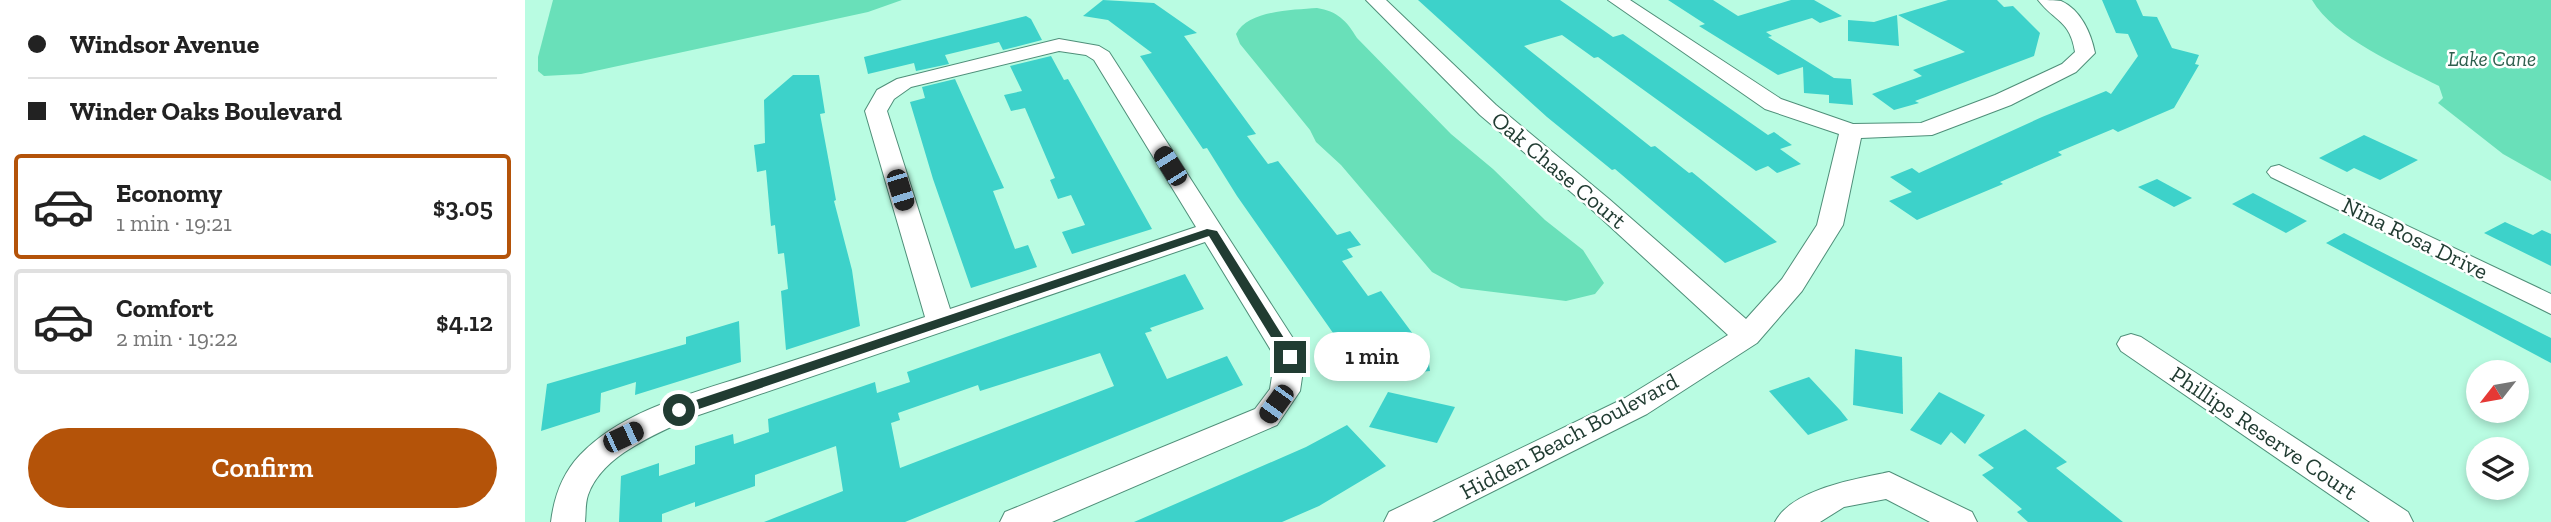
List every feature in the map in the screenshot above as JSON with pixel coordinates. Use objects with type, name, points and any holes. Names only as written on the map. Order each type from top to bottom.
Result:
[{"type":"street","name":"Oak Chase Court","points":[[1375,0],[1489,110],[1600,204],[1747,336]]},
{"type":"street","points":[[1618,0],[1773,104],[1851,131],[1924,130],[2003,100],[2069,68],[2085,53],[2083,35],[2072,18],[2047,0]]},
{"type":"street","points":[[940,320],[876,111],[885,94],[904,83],[1038,48],[1075,46],[1092,50],[1102,56],[1290,357],[1285,391],[1266,416],[1017,522]]},
{"type":"street","name":"Hidden Beach Boulevard","points":[[1401,522],[1636,406],[1747,336],[1792,285],[1830,225],[1851,131]]},
{"type":"street","name":"Nina Rosa Drive","points":[[2279,172],[2551,304]]},
{"type":"street","points":[[568,522],[572,494],[590,466],[623,437],[679,410],[1211,231]]},
{"type":"street","name":"Phillips Reserve Court","points":[[2131,344],[2396,522]]},
{"type":"street","points":[[1792,522],[1836,496],[1889,485],[1960,522]]},
{"type":"water","points":[[553,0],[902,0],[868,12],[581,74],[544,76],[538,71],[538,57]]},
{"type":"water","name":"Lake Cane","points":[[2312,0],[2551,0],[2551,181],[2503,154],[2438,103],[2443,98],[2439,86],[2352,39],[2322,14]]},
{"type":"water","points":[[1317,8],[1341,18],[1357,38],[1451,134],[1493,169],[1545,220],[1583,250],[1604,283],[1595,294],[1566,301],[1461,288],[1432,272],[1341,165],[1316,142],[1310,130],[1240,44],[1236,34],[1250,20],[1261,16]]},
{"type":"building","points":[[1103,0],[1154,3],[1197,33],[1184,36],[1256,134],[1247,136],[1268,164],[1278,161],[1337,235],[1350,231],[1361,245],[1347,249],[1353,257],[1342,261],[1368,296],[1381,291],[1413,334],[1414,351],[1427,350],[1430,371],[1348,379],[1347,336],[1338,340],[1237,196],[1207,148],[1203,149],[1140,56],[1152,53],[1108,20],[1083,16]]},
{"type":"building","points":[[1418,0],[1560,0],[1613,37],[1623,34],[1768,135],[1774,132],[1792,145],[1780,149],[1801,164],[1777,173],[1768,166],[1756,171],[1598,57],[1594,58],[1562,35],[1524,46],[1651,147],[1655,146],[1689,173],[1692,172],[1777,242],[1725,263],[1615,169],[1612,170],[1547,117]]},
{"type":"building","points":[[1668,0],[1713,0],[1738,16],[1791,0],[1814,0],[1842,16],[1820,23],[1812,18],[1766,32],[1772,36],[1768,37],[1834,78],[1851,79],[1853,105],[1829,103],[1829,95],[1804,93],[1803,67],[1778,75],[1699,26],[1705,24]]},
{"type":"building","points":[[1948,0],[1997,0],[2004,7],[2013,6],[2040,33],[2034,56],[1915,101],[1919,103],[1894,110],[1872,94],[1922,76],[1913,70],[1965,52],[1898,15]]},
{"type":"building","points":[[2102,0],[2136,0],[2143,16],[2157,17],[2172,48],[2199,55],[2195,64],[2199,65],[2174,108],[2118,132],[2113,129],[2058,152],[2062,155],[2000,182],[2003,184],[1917,220],[1889,201],[1912,192],[1890,177],[1912,168],[1919,173],[2042,117],[2106,91],[2111,94],[2138,56],[2128,34],[2116,33]]},
{"type":"building","points":[[1897,15],[1899,46],[1848,41],[1848,20],[1874,22]]},
{"type":"building","points":[[1026,16],[1031,19],[1042,40],[1003,50],[999,42],[945,55],[949,64],[916,71],[914,63],[868,74],[864,57]]},
{"type":"building","points":[[1051,56],[1064,80],[1068,79],[1152,229],[1072,254],[1062,232],[1085,225],[1071,195],[1058,199],[1050,180],[1055,178],[1025,108],[1011,111],[1004,95],[1022,91],[1010,66]]},
{"type":"building","points":[[793,75],[819,75],[825,113],[820,114],[836,200],[834,201],[852,270],[860,326],[786,350],[781,291],[788,289],[784,253],[778,254],[775,225],[771,226],[766,170],[757,172],[754,145],[765,143],[764,100]]},
{"type":"building","points":[[955,79],[1004,188],[993,191],[1015,249],[1028,245],[1037,267],[971,288],[933,179],[910,102],[925,98],[922,87]]},
{"type":"building","points":[[2364,135],[2418,160],[2380,180],[2354,168],[2347,172],[2319,158]]},
{"type":"building","points":[[2157,179],[2192,198],[2174,207],[2138,187]]},
{"type":"building","points":[[2253,193],[2307,221],[2286,233],[2232,204]]},
{"type":"building","points":[[2505,222],[2533,235],[2542,230],[2551,234],[2551,266],[2484,233]]},
{"type":"building","points":[[2344,233],[2551,338],[2551,363],[2326,243]]},
{"type":"building","points":[[1185,274],[1204,309],[1150,328],[1152,331],[1145,333],[1167,379],[1227,356],[1243,385],[905,522],[764,522],[843,491],[836,446],[755,475],[755,486],[695,507],[695,502],[662,514],[662,522],[619,522],[621,476],[659,463],[659,476],[695,464],[695,446],[733,434],[734,444],[769,432],[768,419],[875,382],[877,393],[910,382],[907,372]],"holes":[[[1100,353],[1114,386],[900,468],[891,423],[900,420],[898,413],[978,385],[980,391]]]},
{"type":"building","points":[[739,321],[741,362],[635,395],[636,382],[601,393],[600,412],[541,431],[547,384],[686,344],[686,337]]},
{"type":"building","points":[[1855,349],[1902,357],[1903,414],[1853,405]]},
{"type":"building","points":[[1809,377],[1848,420],[1808,435],[1769,391]]},
{"type":"building","points":[[1388,392],[1455,407],[1437,443],[1369,427]]},
{"type":"building","points":[[1939,392],[1985,415],[1965,444],[1951,432],[1941,445],[1910,430]]},
{"type":"building","points":[[1347,425],[1386,466],[1319,506],[1282,522],[1134,522],[1306,447]]},
{"type":"building","points":[[2025,429],[2067,462],[2056,468],[2123,522],[2028,522],[2017,512],[2022,509],[1982,475],[1994,468],[1978,455]]},
{"type":"route","points":[[679,410],[1211,231],[1290,357]]}]
